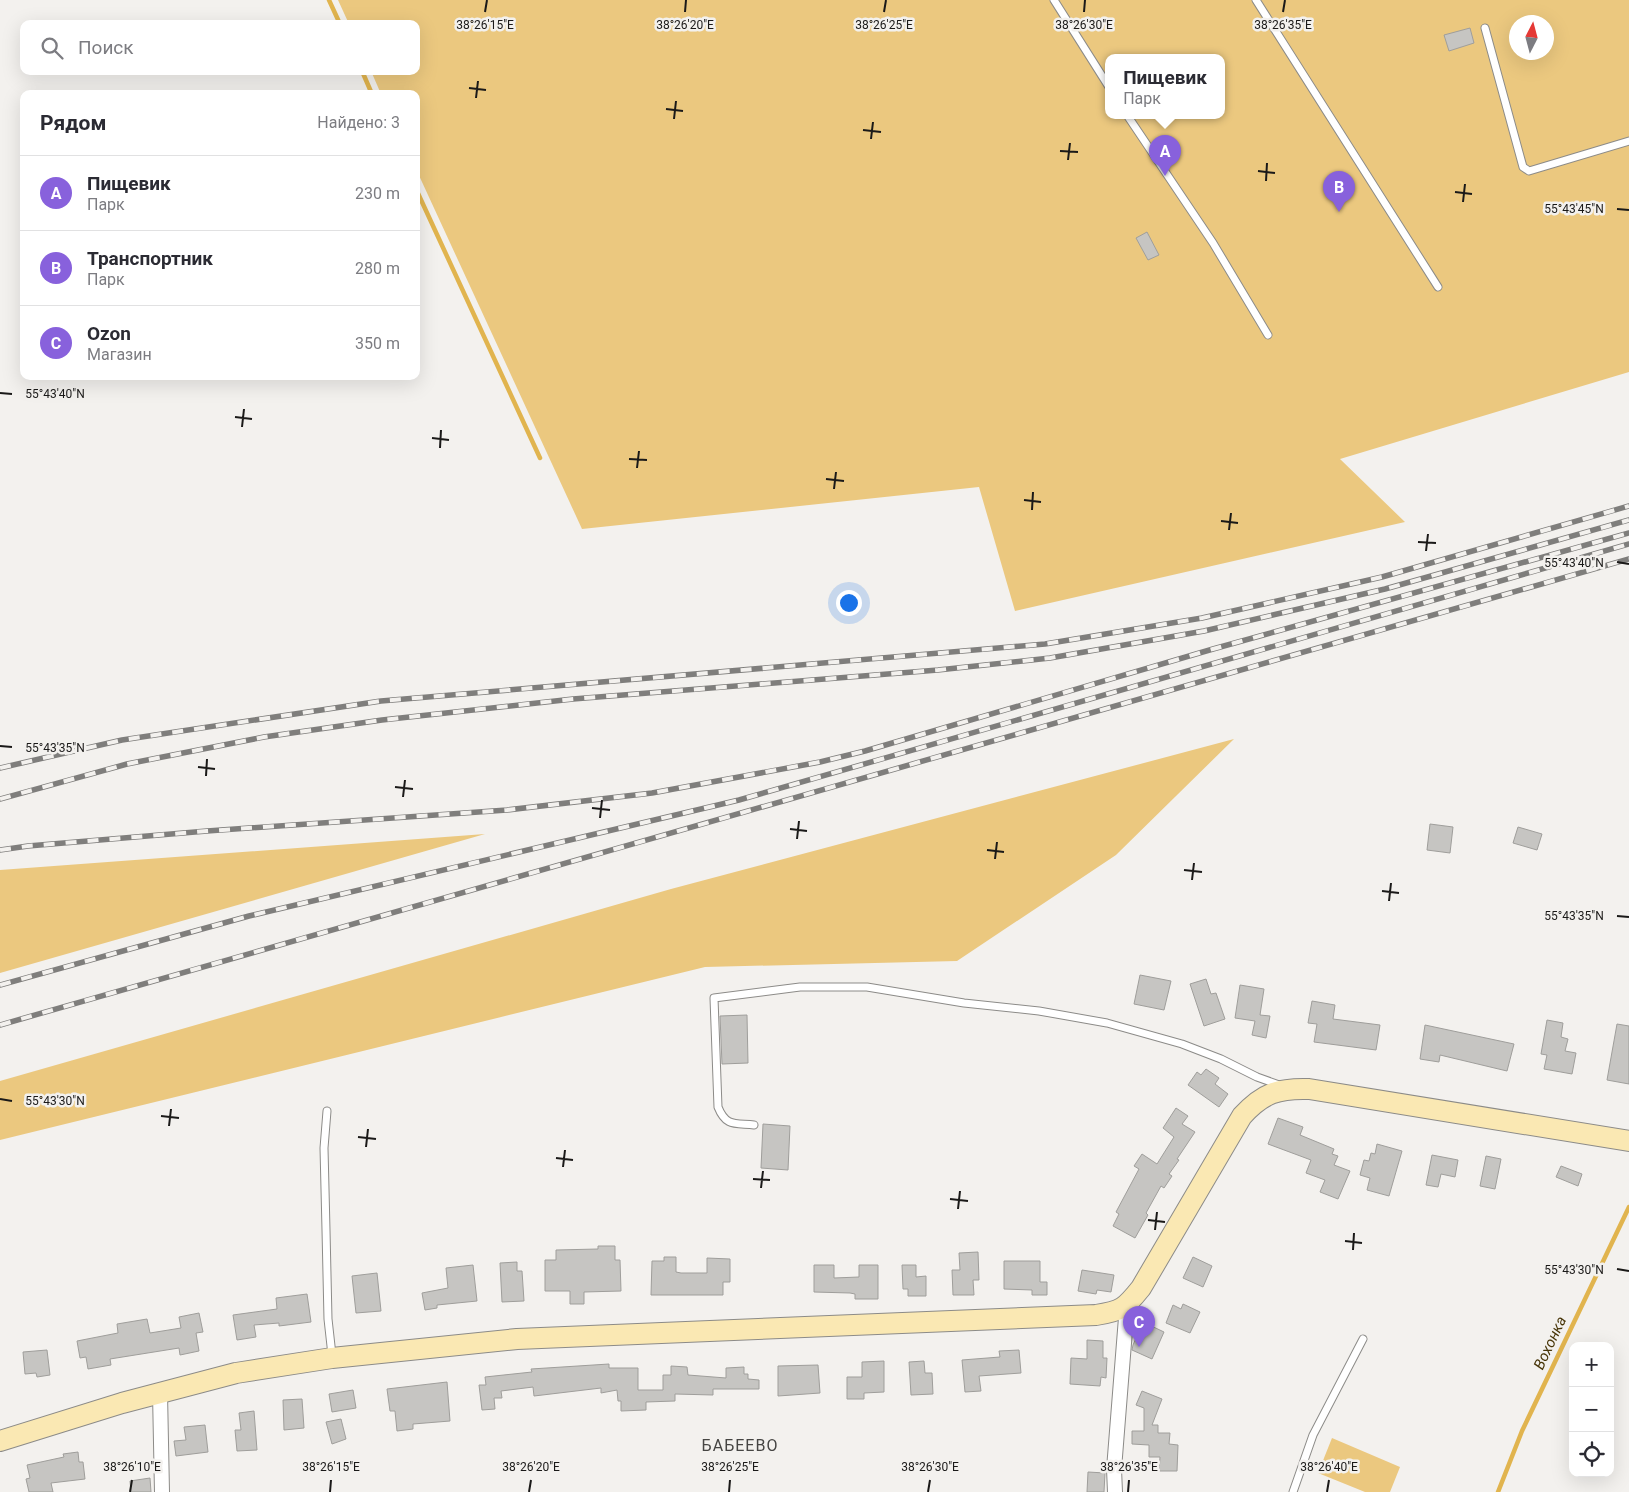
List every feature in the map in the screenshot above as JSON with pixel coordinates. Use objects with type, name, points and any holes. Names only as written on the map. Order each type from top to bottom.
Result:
[{"type":"street","points":[[0,1441],[160,1392],[236,1373],[332,1358],[517,1340],[1096,1315],[1114,1312],[1127,1305],[1141,1288],[1242,1116],[1254,1102],[1268,1094],[1290,1088],[1318,1090],[1629,1141]]},
{"type":"street","points":[[1115,1492],[1114,1469],[1127,1305]]},
{"type":"street","points":[[160,1392],[162,1492]]},
{"type":"lane","points":[[1054,0],[1105,81]]},
{"type":"lane","points":[[1256,0],[1438,287]]},
{"type":"lane","points":[[1485,28],[1523,167],[1530,171],[1629,141]]},
{"type":"lane","points":[[1130,119],[1212,243],[1268,335]]},
{"type":"lane","points":[[754,1125],[730,1123],[723,1118],[718,1107],[714,998],[800,987],[867,987],[964,1003],[1039,1011],[1107,1023],[1182,1044],[1221,1059],[1257,1077],[1290,1088]]},
{"type":"lane","points":[[327,1111],[324,1148],[328,1319],[332,1358]]},
{"type":"lane","points":[[1293,1492],[1313,1435],[1363,1339]]},
{"type":"shaded area","points":[[338,0],[1629,0],[1629,372],[1340,459],[1405,522],[1015,611],[979,487],[582,529],[420,178],[420,90],[379,90],[373,75],[420,75],[420,20],[347,20]]},
{"type":"shaded area","points":[[1234,739],[1116,855],[957,961],[705,967],[0,1140],[0,1081],[671,889]]},
{"type":"shaded area","points":[[485,834],[0,973],[0,870]]},
{"type":"shaded area","points":[[1332,1438],[1400,1467],[1390,1492],[1365,1492],[1318,1473]]},
{"type":"building","points":[[1470,28],[1474,43],[1449,51],[1444,35]]},
{"type":"building","points":[[1147,232],[1159,255],[1148,260],[1136,238]]},
{"type":"building","points":[[1430,824],[1453,827],[1450,853],[1427,850]]},
{"type":"building","points":[[1518,827],[1542,834],[1537,850],[1513,843]]},
{"type":"building","points":[[1140,975],[1171,981],[1164,1010],[1134,1004]]},
{"type":"building","points":[[1206,979],[1211,994],[1216,993],[1225,1019],[1204,1026],[1190,984]]},
{"type":"building","points":[[1240,985],[1264,989],[1260,1015],[1270,1016],[1266,1038],[1252,1035],[1255,1021],[1235,1018]]},
{"type":"building","points":[[1312,1001],[1335,1005],[1333,1019],[1380,1025],[1376,1050],[1314,1042],[1317,1024],[1308,1023]]},
{"type":"building","points":[[747,1015],[748,1063],[722,1064],[720,1016]]},
{"type":"building","points":[[1547,1020],[1563,1023],[1561,1037],[1568,1039],[1565,1051],[1576,1053],[1572,1074],[1544,1069],[1547,1055],[1541,1054]]},
{"type":"building","points":[[1617,1024],[1629,1026],[1629,1084],[1607,1080]]},
{"type":"building","points":[[1425,1025],[1514,1044],[1507,1071],[1440,1055],[1439,1062],[1420,1059]]},
{"type":"building","points":[[1206,1069],[1219,1078],[1215,1084],[1228,1094],[1219,1107],[1188,1085],[1197,1072],[1201,1075]]},
{"type":"building","points":[[1176,1108],[1188,1116],[1182,1124],[1195,1132],[1169,1174],[1172,1176],[1164,1188],[1161,1186],[1135,1238],[1113,1226],[1119,1214],[1116,1212],[1139,1169],[1134,1166],[1142,1154],[1157,1164],[1174,1137],[1163,1128]]},
{"type":"building","points":[[1278,1118],[1303,1127],[1300,1135],[1334,1149],[1332,1154],[1338,1156],[1334,1165],[1350,1171],[1338,1199],[1320,1192],[1325,1180],[1306,1173],[1311,1160],[1268,1144]]},
{"type":"building","points":[[763,1124],[790,1126],[788,1170],[761,1168]]},
{"type":"building","points":[[1377,1144],[1402,1151],[1389,1196],[1367,1190],[1370,1178],[1360,1175],[1364,1160],[1369,1161],[1371,1153],[1375,1154]]},
{"type":"building","points":[[1432,1155],[1458,1160],[1455,1177],[1441,1174],[1438,1187],[1426,1185]]},
{"type":"building","points":[[1486,1156],[1501,1159],[1495,1189],[1480,1186]]},
{"type":"building","points":[[1561,1166],[1582,1174],[1578,1186],[1556,1177]]},
{"type":"building","points":[[598,1246],[615,1246],[615,1260],[620,1260],[621,1291],[584,1292],[584,1304],[570,1304],[570,1291],[545,1291],[545,1260],[556,1260],[556,1250],[598,1249]]},
{"type":"building","points":[[978,1252],[979,1280],[973,1280],[974,1295],[953,1295],[952,1270],[960,1270],[959,1253]]},
{"type":"building","points":[[664,1257],[676,1257],[676,1272],[681,1273],[707,1273],[707,1258],[730,1259],[730,1282],[723,1282],[723,1295],[651,1295],[652,1261],[664,1261]]},
{"type":"building","points":[[1193,1257],[1212,1266],[1203,1287],[1183,1278]]},
{"type":"building","points":[[1004,1261],[1040,1261],[1040,1282],[1047,1282],[1047,1295],[1032,1295],[1032,1290],[1004,1289]]},
{"type":"building","points":[[517,1262],[517,1271],[522,1271],[524,1301],[502,1302],[500,1263]]},
{"type":"building","points":[[473,1265],[477,1301],[437,1305],[437,1308],[425,1310],[422,1293],[448,1288],[446,1268]]},
{"type":"building","points":[[814,1265],[834,1265],[834,1278],[859,1277],[859,1265],[878,1265],[878,1299],[855,1299],[855,1294],[850,1293],[814,1292]]},
{"type":"building","points":[[902,1265],[916,1265],[916,1277],[926,1276],[926,1296],[908,1296],[908,1289],[903,1289]]},
{"type":"building","points":[[1082,1270],[1114,1275],[1111,1292],[1097,1290],[1096,1294],[1078,1291]]},
{"type":"building","points":[[377,1273],[381,1311],[356,1313],[352,1276]]},
{"type":"building","points":[[307,1294],[311,1322],[279,1326],[279,1323],[254,1325],[256,1337],[237,1340],[233,1315],[277,1309],[276,1298]]},
{"type":"building","points":[[1183,1304],[1200,1312],[1190,1333],[1166,1323],[1173,1305],[1181,1309]]},
{"type":"building","points":[[199,1313],[203,1332],[196,1333],[199,1351],[180,1355],[179,1348],[110,1359],[111,1365],[88,1369],[86,1357],[80,1358],[77,1341],[118,1333],[117,1324],[147,1319],[150,1333],[181,1328],[179,1317]]},
{"type":"building","points":[[1143,1322],[1164,1332],[1152,1359],[1132,1350]]},
{"type":"building","points":[[1087,1340],[1103,1341],[1103,1358],[1107,1358],[1106,1378],[1101,1377],[1100,1386],[1070,1384],[1071,1358],[1087,1359]]},
{"type":"building","points":[[47,1350],[50,1375],[37,1377],[36,1373],[25,1374],[23,1352]]},
{"type":"building","points":[[1019,1350],[1021,1373],[979,1376],[981,1391],[965,1392],[962,1360],[1000,1357],[999,1351]]},
{"type":"building","points":[[884,1361],[884,1392],[864,1393],[864,1399],[847,1399],[847,1377],[862,1377],[862,1362]]},
{"type":"building","points":[[924,1361],[925,1373],[932,1373],[933,1394],[911,1395],[909,1362]]},
{"type":"building","points":[[609,1364],[609,1368],[638,1368],[638,1390],[663,1390],[663,1375],[671,1375],[671,1366],[687,1367],[688,1375],[726,1378],[726,1368],[744,1367],[744,1374],[748,1374],[748,1379],[759,1380],[759,1389],[713,1389],[713,1395],[675,1394],[675,1401],[646,1402],[646,1410],[621,1411],[621,1401],[618,1401],[617,1390],[601,1393],[601,1388],[534,1396],[533,1387],[501,1391],[502,1398],[494,1398],[495,1409],[482,1410],[479,1385],[486,1385],[485,1377],[532,1372],[531,1369]]},
{"type":"building","points":[[818,1365],[820,1393],[778,1396],[778,1366]]},
{"type":"building","points":[[447,1382],[450,1421],[413,1424],[413,1429],[397,1431],[395,1411],[390,1411],[387,1389]]},
{"type":"building","points":[[353,1390],[356,1408],[332,1412],[329,1394]]},
{"type":"building","points":[[1142,1391],[1162,1399],[1152,1425],[1158,1425],[1158,1433],[1170,1433],[1169,1444],[1178,1445],[1177,1471],[1159,1471],[1160,1457],[1149,1457],[1149,1445],[1132,1444],[1132,1431],[1144,1431],[1144,1408],[1136,1405]]},
{"type":"building","points":[[302,1399],[304,1428],[284,1430],[283,1400]]},
{"type":"building","points":[[254,1411],[257,1450],[237,1451],[235,1430],[241,1430],[239,1413]]},
{"type":"building","points":[[341,1419],[346,1439],[332,1444],[326,1422]]},
{"type":"building","points":[[205,1425],[208,1452],[176,1456],[174,1441],[186,1440],[184,1427]]},
{"type":"building","points":[[78,1452],[79,1462],[83,1462],[85,1479],[51,1483],[53,1492],[29,1492],[26,1479],[30,1478],[27,1465],[64,1457],[63,1454]]},
{"type":"building","points":[[1088,1472],[1105,1473],[1104,1492],[1087,1492]]},
{"type":"building","points":[[150,1478],[151,1492],[131,1492],[130,1481]]},
{"type":"waterway","points":[[329,0],[338,20]]},
{"type":"waterway","points":[[364,75],[370,90]]},
{"type":"waterway","points":[[420,198],[540,458]]},
{"type":"waterway","name":"Вохонка","points":[[1498,1492],[1522,1431],[1629,1207]]},
{"type":"railway","points":[[0,768],[122,740],[381,701],[1045,644],[1202,618],[1382,577],[1629,506]]},
{"type":"railway","points":[[0,799],[127,764],[264,737],[382,720],[573,699],[938,670],[1050,658],[1204,631],[1385,589],[1629,520]]},
{"type":"railway","points":[[0,850],[207,831],[507,810],[652,793],[820,762],[865,751],[1213,649],[1629,533]]},
{"type":"railway","points":[[0,985],[249,916],[739,800],[1629,544]]},
{"type":"railway","points":[[0,1025],[1629,559]]},
{"type":"place","name":"Пищевик","points":[[1165,176]]},
{"type":"place","name":"Транспортник","points":[[1339,212]]},
{"type":"place","name":"Ozon","points":[[1139,1347]]},
{"type":"district","name":"БАБЕЕВО","points":[[740,1445]]}]
